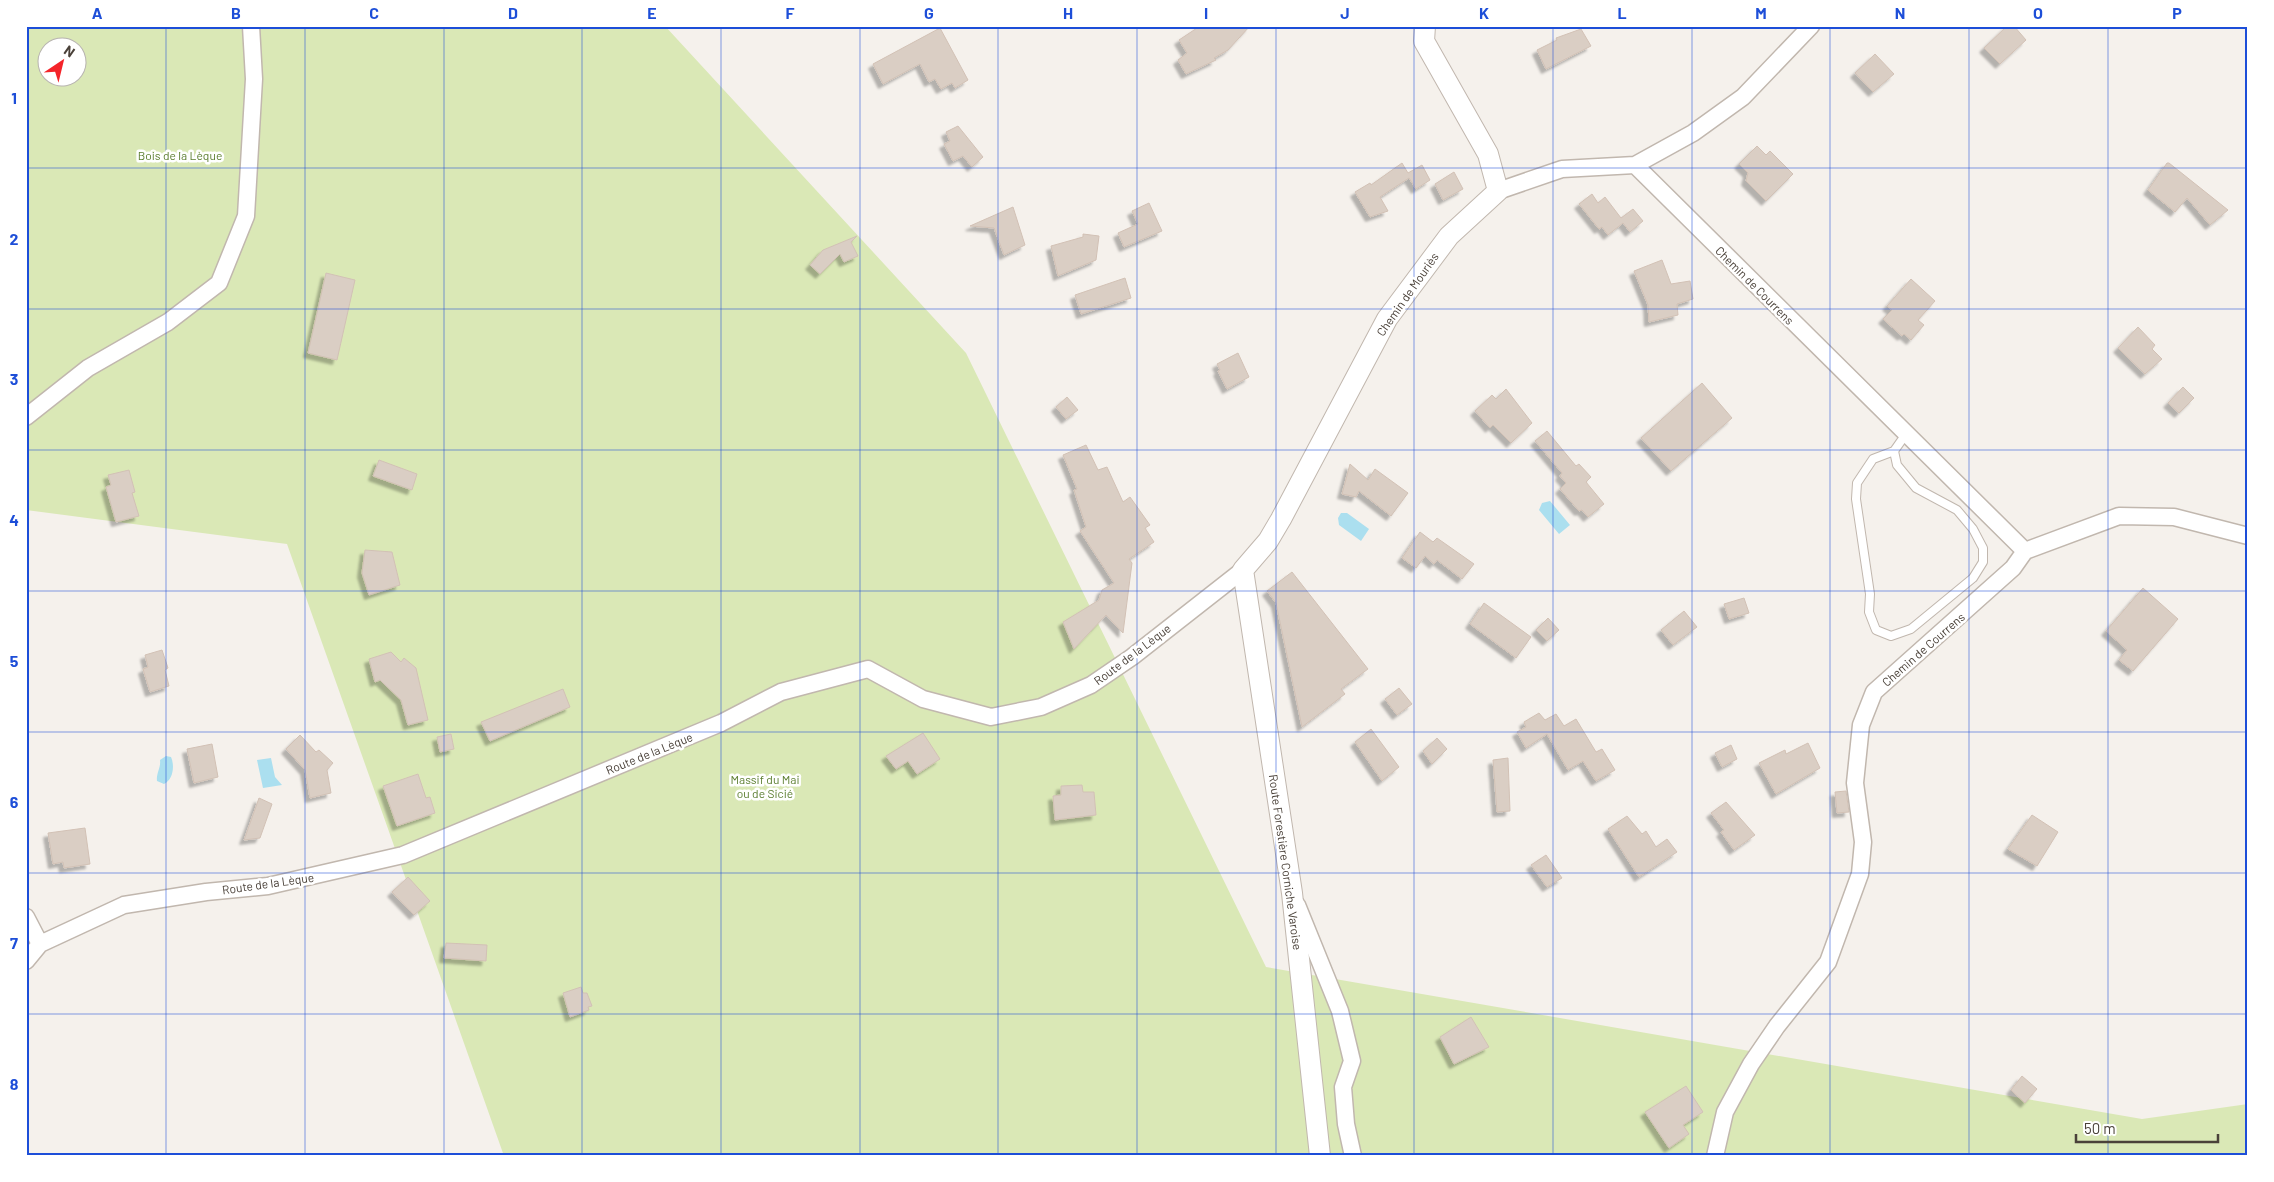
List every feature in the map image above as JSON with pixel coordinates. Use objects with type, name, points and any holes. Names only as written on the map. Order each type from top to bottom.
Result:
[{"type":"street","points":[[26,417],[88,368],[168,322],[219,283],[246,216],[254,79],[251,26]]},
{"type":"street","points":[[1424,26],[1424,41],[1488,154],[1498,191],[1562,169],[1634,166],[1693,133],[1743,97],[1811,26]]},
{"type":"street","name":"Chemin de Courrens","points":[[1634,166],[2025,551],[2013,568],[1874,692],[1861,725],[1855,784],[1863,842],[1860,874],[1828,962],[1777,1026],[1752,1064],[1725,1112],[1715,1156]]},
{"type":"street","name":"Chemin de Mouriès","points":[[1243,570],[1268,541],[1387,319],[1449,236],[1498,191]]},
{"type":"street","points":[[2025,551],[2119,516],[2174,517],[2248,536]]},
{"type":"street","name":"Route Forestière Corniche Varoise","points":[[1243,570],[1292,893],[1320,1156]]},
{"type":"street","name":"Route de la Lèque","points":[[26,961],[40,944],[124,905],[206,892],[268,886],[403,855],[722,723],[781,692],[868,669],[923,699],[991,717],[1041,707],[1091,685],[1108,674],[1243,570]]},
{"type":"street","points":[[1292,893],[1340,1011],[1352,1061],[1343,1087],[1346,1124],[1353,1156]]},
{"type":"street","points":[[26,917],[40,944]]},
{"type":"lane","points":[[1894,451],[1897,465],[1916,488],[1957,510],[1968,522],[1983,548],[1982,562],[1972,578],[1911,629],[1891,636],[1876,630],[1869,612],[1870,594],[1856,500],[1857,483],[1873,459],[1894,451],[1906,434]]},
{"type":"green space","name":"Massif du Mai ou de Sicié","points":[[26,26],[665,26],[966,353],[1266,967],[2142,1119],[2248,1104],[2248,1156],[504,1156],[287,544],[26,510]]},
{"type":"water","points":[[1550,501],[1570,525],[1559,534],[1539,510],[1542,503]]},
{"type":"water","points":[[1341,513],[1347,513],[1369,529],[1361,541],[1339,525],[1338,518]]},
{"type":"water","points":[[166,756],[171,757],[173,768],[171,776],[164,784],[157,781],[157,778],[160,760]]},
{"type":"water","points":[[271,758],[275,777],[282,785],[263,788],[257,760]]},
{"type":"building","points":[[1200,26],[1250,26],[1228,50],[1214,58],[1216,60],[1186,74],[1178,60],[1187,53],[1179,40]]},
{"type":"building","points":[[2007,26],[2014,26],[2026,40],[2000,64],[1984,48]]},
{"type":"building","points":[[940,28],[968,80],[955,88],[952,83],[941,89],[935,79],[929,82],[920,64],[883,84],[873,64]]},
{"type":"building","points":[[1581,29],[1591,46],[1546,69],[1537,50],[1557,40],[1556,38]]},
{"type":"building","points":[[1875,54],[1894,74],[1873,92],[1855,73]]},
{"type":"building","points":[[958,126],[983,157],[972,167],[963,156],[953,161],[944,144],[950,141],[946,132]]},
{"type":"building","points":[[1757,146],[1766,155],[1770,151],[1793,174],[1766,201],[1746,181],[1748,173],[1739,164]]},
{"type":"building","points":[[1402,163],[1408,173],[1422,165],[1430,180],[1416,189],[1409,178],[1380,197],[1388,211],[1370,217],[1355,192],[1370,183],[1371,185]]},
{"type":"building","points":[[2167,163],[2228,210],[2210,225],[2187,198],[2175,212],[2148,190]]},
{"type":"building","points":[[1454,172],[1463,189],[1443,200],[1435,184]]},
{"type":"building","points":[[1592,194],[1598,203],[1605,197],[1621,218],[1633,209],[1643,221],[1630,232],[1623,223],[1608,235],[1602,227],[1599,229],[1579,204]]},
{"type":"building","points":[[1149,203],[1162,231],[1124,247],[1118,233],[1138,224],[1132,211]]},
{"type":"building","points":[[1013,207],[1025,245],[1004,255],[994,228],[970,226]]},
{"type":"building","points":[[1083,234],[1099,236],[1096,260],[1058,276],[1051,246],[1083,237]]},
{"type":"building","points":[[857,236],[851,242],[858,256],[844,262],[840,254],[820,274],[810,265],[823,250]]},
{"type":"building","points":[[1662,260],[1671,284],[1690,281],[1693,299],[1677,304],[1678,315],[1649,322],[1648,305],[1634,271]]},
{"type":"building","points":[[326,273],[355,280],[337,360],[308,353]]},
{"type":"building","points":[[1125,278],[1131,298],[1081,314],[1075,295]]},
{"type":"building","points":[[1911,279],[1935,301],[1918,320],[1924,325],[1911,340],[1904,334],[1902,336],[1883,319],[1892,310],[1887,306]]},
{"type":"building","points":[[2138,327],[2155,345],[2152,349],[2162,359],[2145,374],[2118,348]]},
{"type":"building","points":[[1238,353],[1249,377],[1227,389],[1218,371],[1220,370],[1217,364]]},
{"type":"building","points":[[1702,383],[1732,418],[1671,471],[1641,438]]},
{"type":"building","points":[[2183,387],[2194,398],[2179,413],[2168,403]]},
{"type":"building","points":[[1506,389],[1532,423],[1511,443],[1493,425],[1490,428],[1475,411],[1492,395],[1496,399]]},
{"type":"building","points":[[1067,397],[1078,410],[1066,419],[1056,407]]},
{"type":"building","points":[[1547,431],[1576,466],[1579,464],[1591,477],[1586,482],[1604,504],[1588,517],[1582,510],[1579,511],[1560,489],[1566,483],[1560,476],[1562,473],[1535,441]]},
{"type":"building","points":[[1086,445],[1098,470],[1107,467],[1123,502],[1130,497],[1150,525],[1145,528],[1154,542],[1129,559],[1132,563],[1123,633],[1106,615],[1074,649],[1063,622],[1099,600],[1102,590],[1114,583],[1080,531],[1086,527],[1074,490],[1077,489],[1063,455]]},
{"type":"building","points":[[379,460],[417,474],[412,490],[373,476]]},
{"type":"building","points":[[1350,464],[1368,480],[1375,469],[1408,493],[1391,516],[1359,491],[1356,497],[1342,494]]},
{"type":"building","points":[[129,470],[135,492],[132,493],[139,516],[116,522],[106,487],[111,485],[108,475]]},
{"type":"building","points":[[1420,532],[1433,542],[1437,538],[1474,564],[1462,579],[1437,560],[1434,564],[1425,556],[1416,568],[1402,558]]},
{"type":"building","points":[[365,550],[392,552],[400,585],[369,595],[362,573]]},
{"type":"building","points":[[1292,572],[1368,669],[1341,689],[1345,694],[1302,727],[1276,603],[1267,591]]},
{"type":"building","points":[[2143,588],[2178,619],[2133,671],[2119,660],[2127,650],[2106,631]]},
{"type":"building","points":[[1744,598],[1749,613],[1729,619],[1724,604]]},
{"type":"building","points":[[1484,603],[1531,637],[1516,658],[1470,624]]},
{"type":"building","points":[[1684,611],[1697,627],[1673,645],[1661,630]]},
{"type":"building","points":[[1548,618],[1559,630],[1547,641],[1536,630]]},
{"type":"building","points":[[162,650],[168,668],[165,670],[169,686],[150,692],[143,669],[148,667],[145,655]]},
{"type":"building","points":[[391,652],[401,662],[404,658],[416,668],[428,720],[408,725],[401,700],[380,680],[375,682],[369,659]]},
{"type":"building","points":[[1399,688],[1412,704],[1397,715],[1385,699]]},
{"type":"building","points":[[563,689],[570,707],[490,741],[481,722]]},
{"type":"building","points":[[1539,713],[1545,720],[1556,714],[1564,726],[1576,719],[1596,752],[1602,749],[1615,770],[1596,781],[1583,761],[1568,770],[1547,734],[1526,748],[1517,732],[1526,727],[1524,722]]},
{"type":"building","points":[[1371,729],[1399,767],[1382,781],[1355,742]]},
{"type":"building","points":[[923,733],[940,759],[917,774],[908,761],[896,769],[886,756]]},
{"type":"building","points":[[451,734],[454,749],[440,752],[437,737]]},
{"type":"building","points":[[300,735],[316,752],[319,750],[333,763],[327,770],[331,793],[310,798],[305,770],[286,749]]},
{"type":"building","points":[[1437,738],[1447,749],[1432,764],[1423,751]]},
{"type":"building","points":[[1808,743],[1820,768],[1776,794],[1759,763],[1785,750],[1786,754]]},
{"type":"building","points":[[212,744],[218,777],[194,783],[187,749]]},
{"type":"building","points":[[1731,745],[1737,759],[1722,767],[1715,753]]},
{"type":"building","points":[[1508,758],[1510,811],[1497,812],[1493,760]]},
{"type":"building","points":[[418,774],[426,798],[430,797],[435,813],[397,826],[383,786]]},
{"type":"building","points":[[1082,785],[1083,792],[1094,792],[1096,815],[1055,820],[1053,796],[1061,795],[1061,786]]},
{"type":"building","points":[[1846,791],[1849,812],[1837,813],[1835,792]]},
{"type":"building","points":[[259,798],[272,804],[260,838],[244,840]]},
{"type":"building","points":[[1726,802],[1755,835],[1734,850],[1721,832],[1724,830],[1711,813]]},
{"type":"building","points":[[2032,815],[2058,832],[2037,866],[2008,849]]},
{"type":"building","points":[[1627,816],[1642,834],[1646,831],[1656,847],[1667,839],[1677,852],[1639,877],[1608,829]]},
{"type":"building","points":[[85,828],[90,864],[64,868],[63,862],[53,864],[48,833]]},
{"type":"building","points":[[1546,855],[1562,878],[1547,887],[1531,865]]},
{"type":"building","points":[[408,877],[430,901],[414,915],[392,892]]},
{"type":"building","points":[[446,943],[487,945],[486,961],[444,958]]},
{"type":"building","points":[[581,987],[583,993],[587,993],[592,1006],[588,1007],[589,1010],[570,1017],[563,993]]},
{"type":"building","points":[[1471,1017],[1489,1047],[1454,1064],[1440,1037]]},
{"type":"building","points":[[2022,1076],[2037,1089],[2025,1103],[2011,1090]]},
{"type":"building","points":[[1686,1086],[1703,1112],[1683,1125],[1689,1134],[1669,1148],[1645,1112]]},
{"type":"park label","name":"Bois de la Lèque","points":[[180,155]]}]
